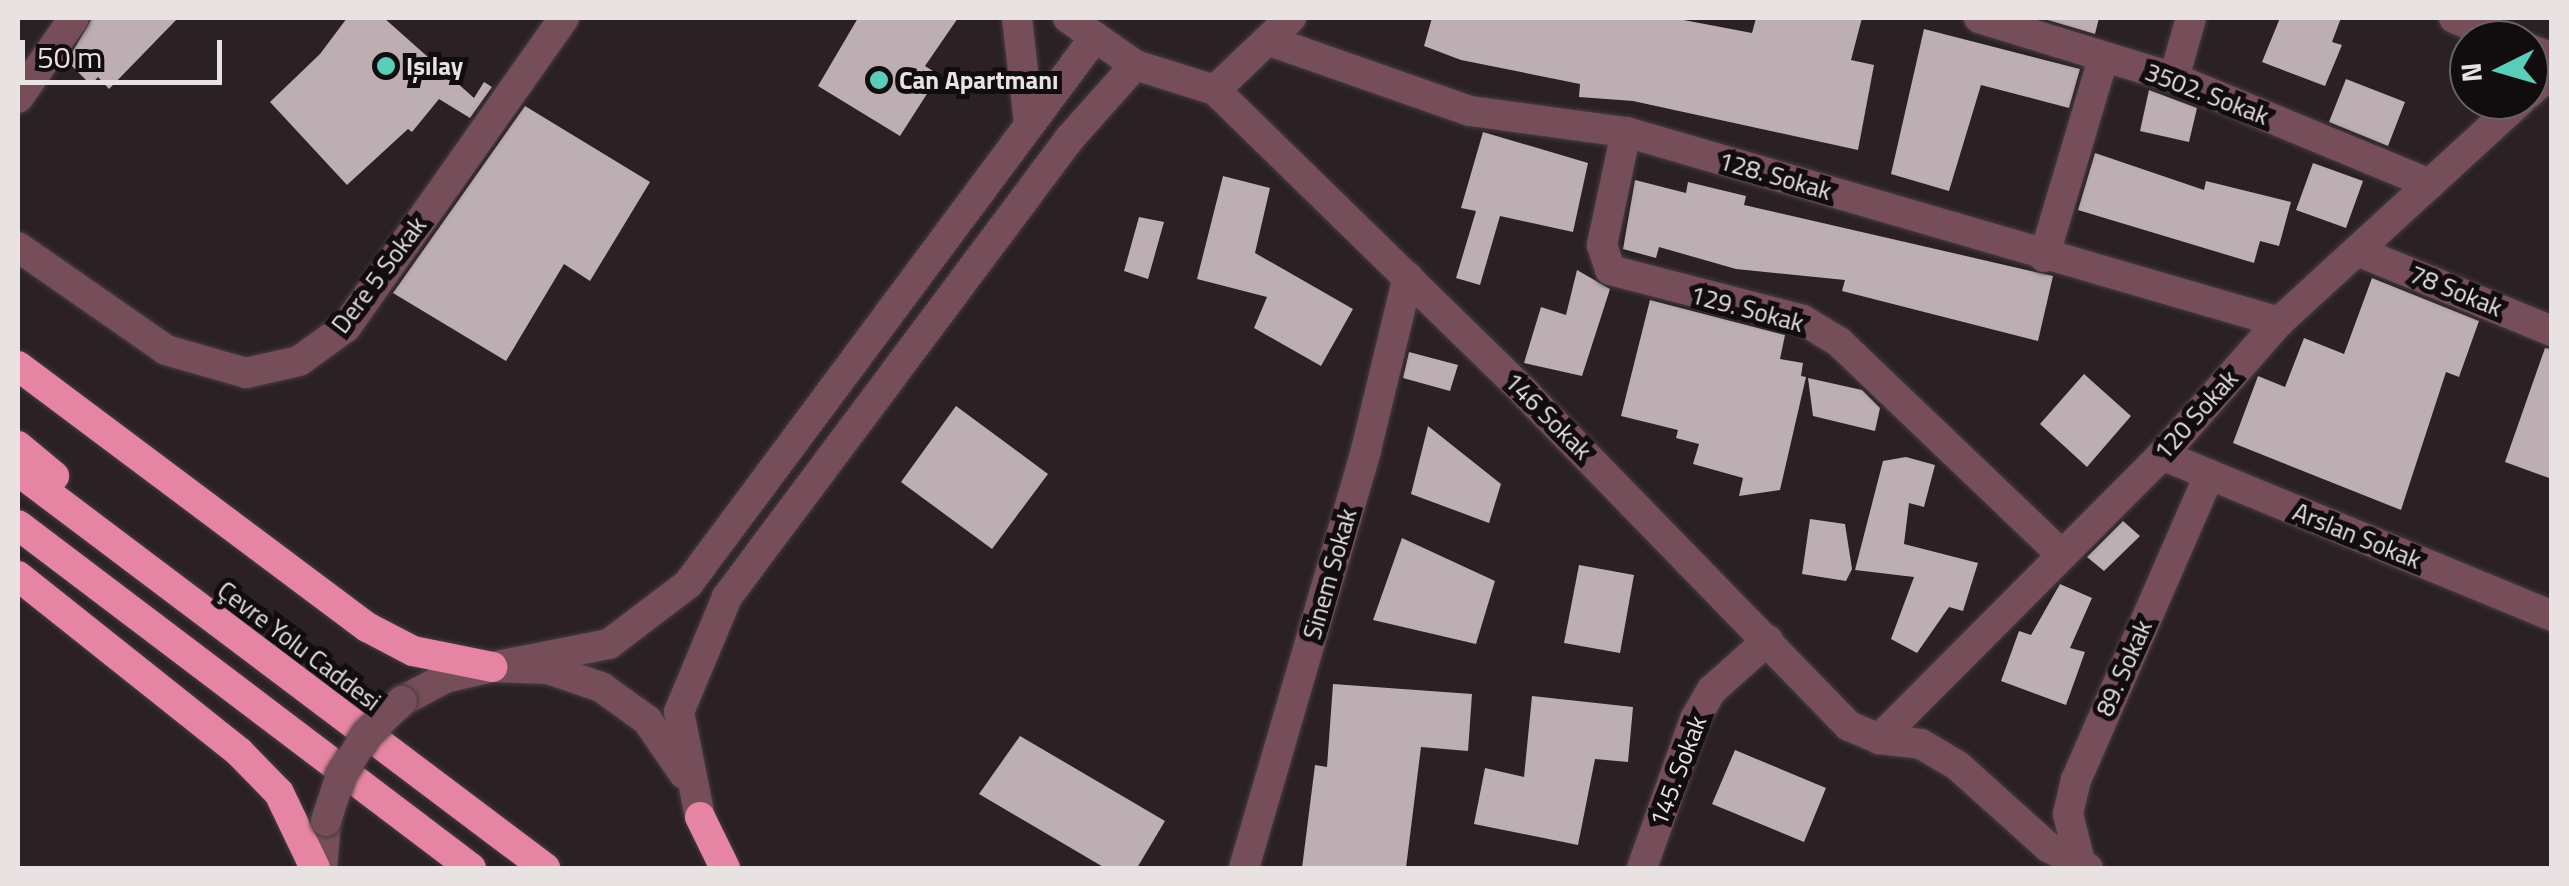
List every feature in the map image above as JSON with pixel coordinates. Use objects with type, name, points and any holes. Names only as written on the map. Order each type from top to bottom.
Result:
[{"type":"highway","points":[[18,366],[367,627],[413,651],[492,667]]},
{"type":"highway","points":[[18,446],[336,711]]},
{"type":"highway","name":"Çevre Yolu Caddesi","points":[[18,471],[545,868]]},
{"type":"highway","points":[[18,528],[471,868]]},
{"type":"highway","points":[[18,576],[239,752],[279,793],[319,868]]},
{"type":"highway","points":[[700,818],[725,868]]},
{"type":"street","points":[[18,98],[74,18]]},
{"type":"street","name":"Dere 5 Sokak","points":[[18,247],[166,350],[246,373],[299,361],[346,327],[564,18]]},
{"type":"street","points":[[1017,18],[1029,123]]},
{"type":"street","points":[[1068,18],[1135,65],[1216,90],[1291,18]]},
{"type":"street","name":"3502. Sokak","points":[[1980,18],[2174,78],[2430,184]]},
{"type":"street","points":[[2174,78],[2191,18]]},
{"type":"street","points":[[319,868],[326,821],[358,748],[402,701],[445,678],[608,644],[688,584],[1096,37]]},
{"type":"street","name":"128. Sokak","points":[[1270,41],[1470,111],[1626,132],[2044,257],[2279,322]]},
{"type":"street","points":[[2044,257],[2103,58]]},
{"type":"street","points":[[704,868],[700,818],[680,712],[727,597],[1070,138],[1135,65]]},
{"type":"street","name":"146 Sokak","points":[[1216,90],[1768,640],[1848,726],[1880,739],[1921,744],[1958,766],[2048,847],[2084,867]]},
{"type":"street","name":"120 Sokak","points":[[1880,739],[2162,455],[2279,322],[2360,252],[2499,120]]},
{"type":"street","name":"129. Sokak","points":[[1626,132],[1602,246],[1610,270],[1803,320],[1839,342],[2060,554]]},
{"type":"street","name":"78 Sokak","points":[[2360,252],[2552,330]]},
{"type":"street","name":"Sinem Sokak","points":[[1244,868],[1366,450],[1408,278]]},
{"type":"street","name":"Arslan Sokak","points":[[2162,455],[2552,616]]},
{"type":"street","name":"89. Sokak","points":[[2084,867],[2068,814],[2076,780],[2209,475]]},
{"type":"street","name":"145. Sokak","points":[[1642,868],[1695,719],[1712,690],[1768,640]]},
{"type":"street","points":[[492,667],[566,675],[601,687],[647,720],[681,765],[700,818]]},
{"type":"building","points":[[92,18],[178,18],[109,89],[98,77],[91,85],[67,61]]},
{"type":"building","points":[[347,18],[384,18],[474,98],[484,82],[492,87],[470,118],[439,99],[412,132],[408,129],[347,185],[270,102],[320,54]]},
{"type":"building","name":"Can Apartmanı","points":[[858,18],[958,18],[925,66],[939,75],[900,136],[818,86]]},
{"type":"building","points":[[1432,18],[1673,18],[1752,33],[1756,18],[1862,18],[1851,60],[1874,65],[1858,150],[1633,101],[1579,97],[1580,84],[1461,60],[1424,46]]},
{"type":"building","points":[[2041,18],[2099,18],[2095,34]]},
{"type":"building","points":[[2280,18],[2341,18],[2332,42],[2342,45],[2325,86],[2262,62]]},
{"type":"building","points":[[1924,29],[2080,69],[2069,108],[1981,85],[1949,191],[1891,174]]},
{"type":"building","points":[[2346,79],[2405,102],[2388,146],[2329,122]]},
{"type":"building","points":[[2149,90],[2197,108],[2189,142],[2140,131]]},
{"type":"building","points":[[525,106],[650,182],[590,281],[564,264],[506,361],[393,293]]},
{"type":"building","points":[[1483,132],[1588,163],[1573,232],[1500,216],[1480,285],[1456,278],[1476,211],[1461,208]]},
{"type":"building","points":[[2095,153],[2204,190],[2206,181],[2291,202],[2279,246],[2260,241],[2254,263],[2078,210]]},
{"type":"building","points":[[2313,163],[2363,181],[2346,228],[2296,210]]},
{"type":"building","points":[[1223,176],[1270,188],[1255,253],[1353,309],[1321,366],[1254,328],[1267,297],[1197,279]]},
{"type":"building","points":[[1635,180],[1686,193],[1688,182],[1746,196],[1744,205],[2053,276],[2038,341],[1842,291],[1845,280],[1736,269],[1659,247],[1656,258],[1623,249]]},
{"type":"building","points":[[1139,217],[1164,222],[1148,279],[1124,271]]},
{"type":"building","points":[[1577,270],[1610,289],[1582,376],[1524,363],[1541,307],[1566,315]]},
{"type":"building","points":[[2372,278],[2479,321],[2459,377],[2446,372],[2401,510],[2233,443],[2258,376],[2285,387],[2304,338],[2344,354]]},
{"type":"building","points":[[1650,300],[1785,335],[1780,359],[1803,363],[1801,376],[1806,377],[1780,490],[1739,496],[1743,478],[1693,464],[1699,444],[1676,438],[1678,430],[1621,416]]},
{"type":"building","points":[[2545,348],[2552,349],[2552,479],[2505,462]]},
{"type":"building","points":[[1409,352],[1458,365],[1450,391],[1403,378]]},
{"type":"building","points":[[2084,374],[2131,416],[2087,467],[2040,424]]},
{"type":"building","points":[[1808,378],[1862,390],[1880,408],[1875,431],[1813,416]]},
{"type":"building","points":[[956,406],[1048,474],[992,549],[901,482]]},
{"type":"building","points":[[1428,426],[1501,484],[1489,523],[1411,494]]},
{"type":"building","points":[[1906,457],[1935,465],[1924,507],[1909,503],[1904,544],[1978,563],[1963,611],[1949,607],[1917,653],[1891,639],[1914,577],[1855,570],[1883,461]]},
{"type":"building","points":[[1810,519],[1845,524],[1852,569],[1846,581],[1802,574]]},
{"type":"building","points":[[2123,521],[2140,536],[2104,571],[2087,557]]},
{"type":"building","points":[[1402,538],[1495,581],[1476,644],[1373,620]]},
{"type":"building","points":[[1579,565],[1634,575],[1620,653],[1564,643]]},
{"type":"building","points":[[2060,584],[2092,598],[2070,648],[2085,652],[2066,705],[2001,681],[2019,631],[2031,635]]},
{"type":"building","points":[[1333,684],[1472,694],[1468,751],[1421,747],[1406,868],[1302,868],[1315,765],[1327,767]]},
{"type":"building","points":[[1532,696],[1633,707],[1628,762],[1595,759],[1578,845],[1474,824],[1485,768],[1524,777]]},
{"type":"building","points":[[1020,736],[1165,821],[1137,868],[1105,868],[979,794]]},
{"type":"building","points":[[1735,750],[1826,788],[1804,842],[1712,804]]},
{"type":"place","name":"Işılay","points":[[386,66]]},
{"type":"place","name":"Can Apartmanı","points":[[879,80]]}]
